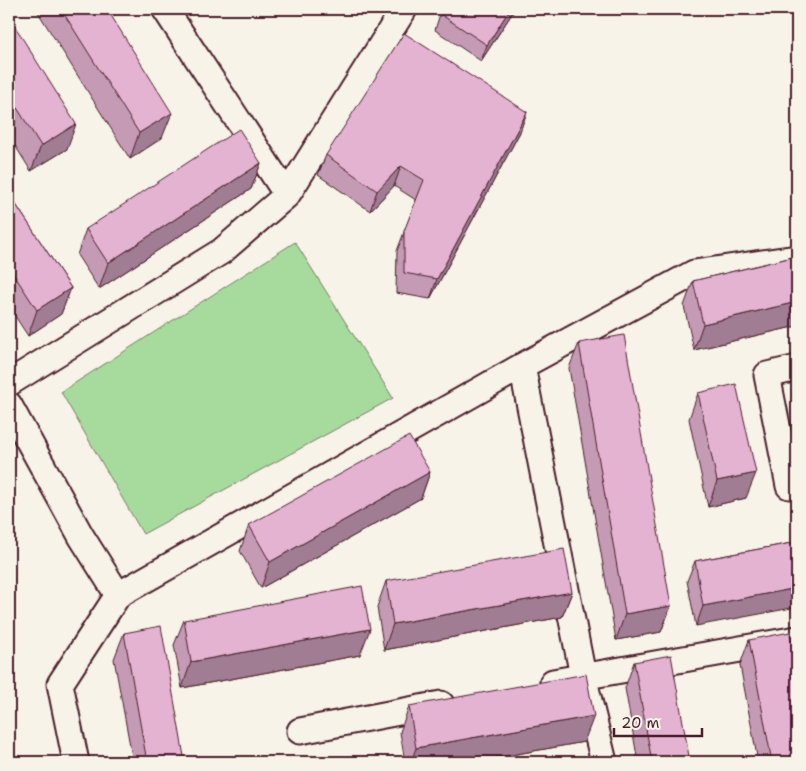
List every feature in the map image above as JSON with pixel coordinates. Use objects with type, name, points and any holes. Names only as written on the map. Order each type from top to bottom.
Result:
[{"type":"street","points":[[165,9],[287,195]]},
{"type":"street","points":[[9,383],[222,251],[287,195],[404,9]]},
{"type":"street","points":[[76,762],[60,684],[118,595],[522,366],[694,273],[797,258]]},
{"type":"street","points":[[522,366],[583,676],[604,762]]},
{"type":"street","points":[[789,486],[767,375],[797,368]]},
{"type":"street","points":[[9,405],[81,536],[118,595]]},
{"type":"street","points":[[534,686],[797,639]]},
{"type":"street","points":[[300,732],[466,699]]},
{"type":"green space","points":[[295,242],[393,398],[143,534],[61,392]]},
{"type":"building","points":[[61,9],[107,9],[172,113],[139,133]]},
{"type":"building","points":[[444,9],[510,9],[487,45],[440,14]]},
{"type":"building","points":[[9,17],[76,124],[41,146],[9,95]]},
{"type":"building","points":[[404,33],[527,112],[437,279],[404,273],[404,231],[424,180],[401,166],[377,191],[326,155]]},
{"type":"building","points":[[239,129],[261,163],[108,263],[86,229]]},
{"type":"building","points":[[9,194],[71,288],[37,310],[9,267]]},
{"type":"building","points":[[797,256],[797,302],[703,324],[693,281]]},
{"type":"building","points":[[624,335],[671,606],[625,614],[579,343]]},
{"type":"building","points":[[736,384],[756,473],[717,481],[698,393]]},
{"type":"building","points":[[409,436],[430,472],[270,562],[249,525]]},
{"type":"building","points":[[797,542],[797,588],[703,606],[695,561]]},
{"type":"building","points":[[564,549],[572,592],[393,624],[386,581]]},
{"type":"building","points":[[362,586],[370,629],[191,662],[184,620]]},
{"type":"building","points":[[161,626],[185,762],[147,762],[124,633]]},
{"type":"building","points":[[790,632],[797,675],[797,762],[772,762],[749,640]]},
{"type":"building","points":[[671,655],[690,762],[652,762],[634,662]]},
{"type":"building","points":[[586,674],[594,716],[416,748],[409,706]]}]
